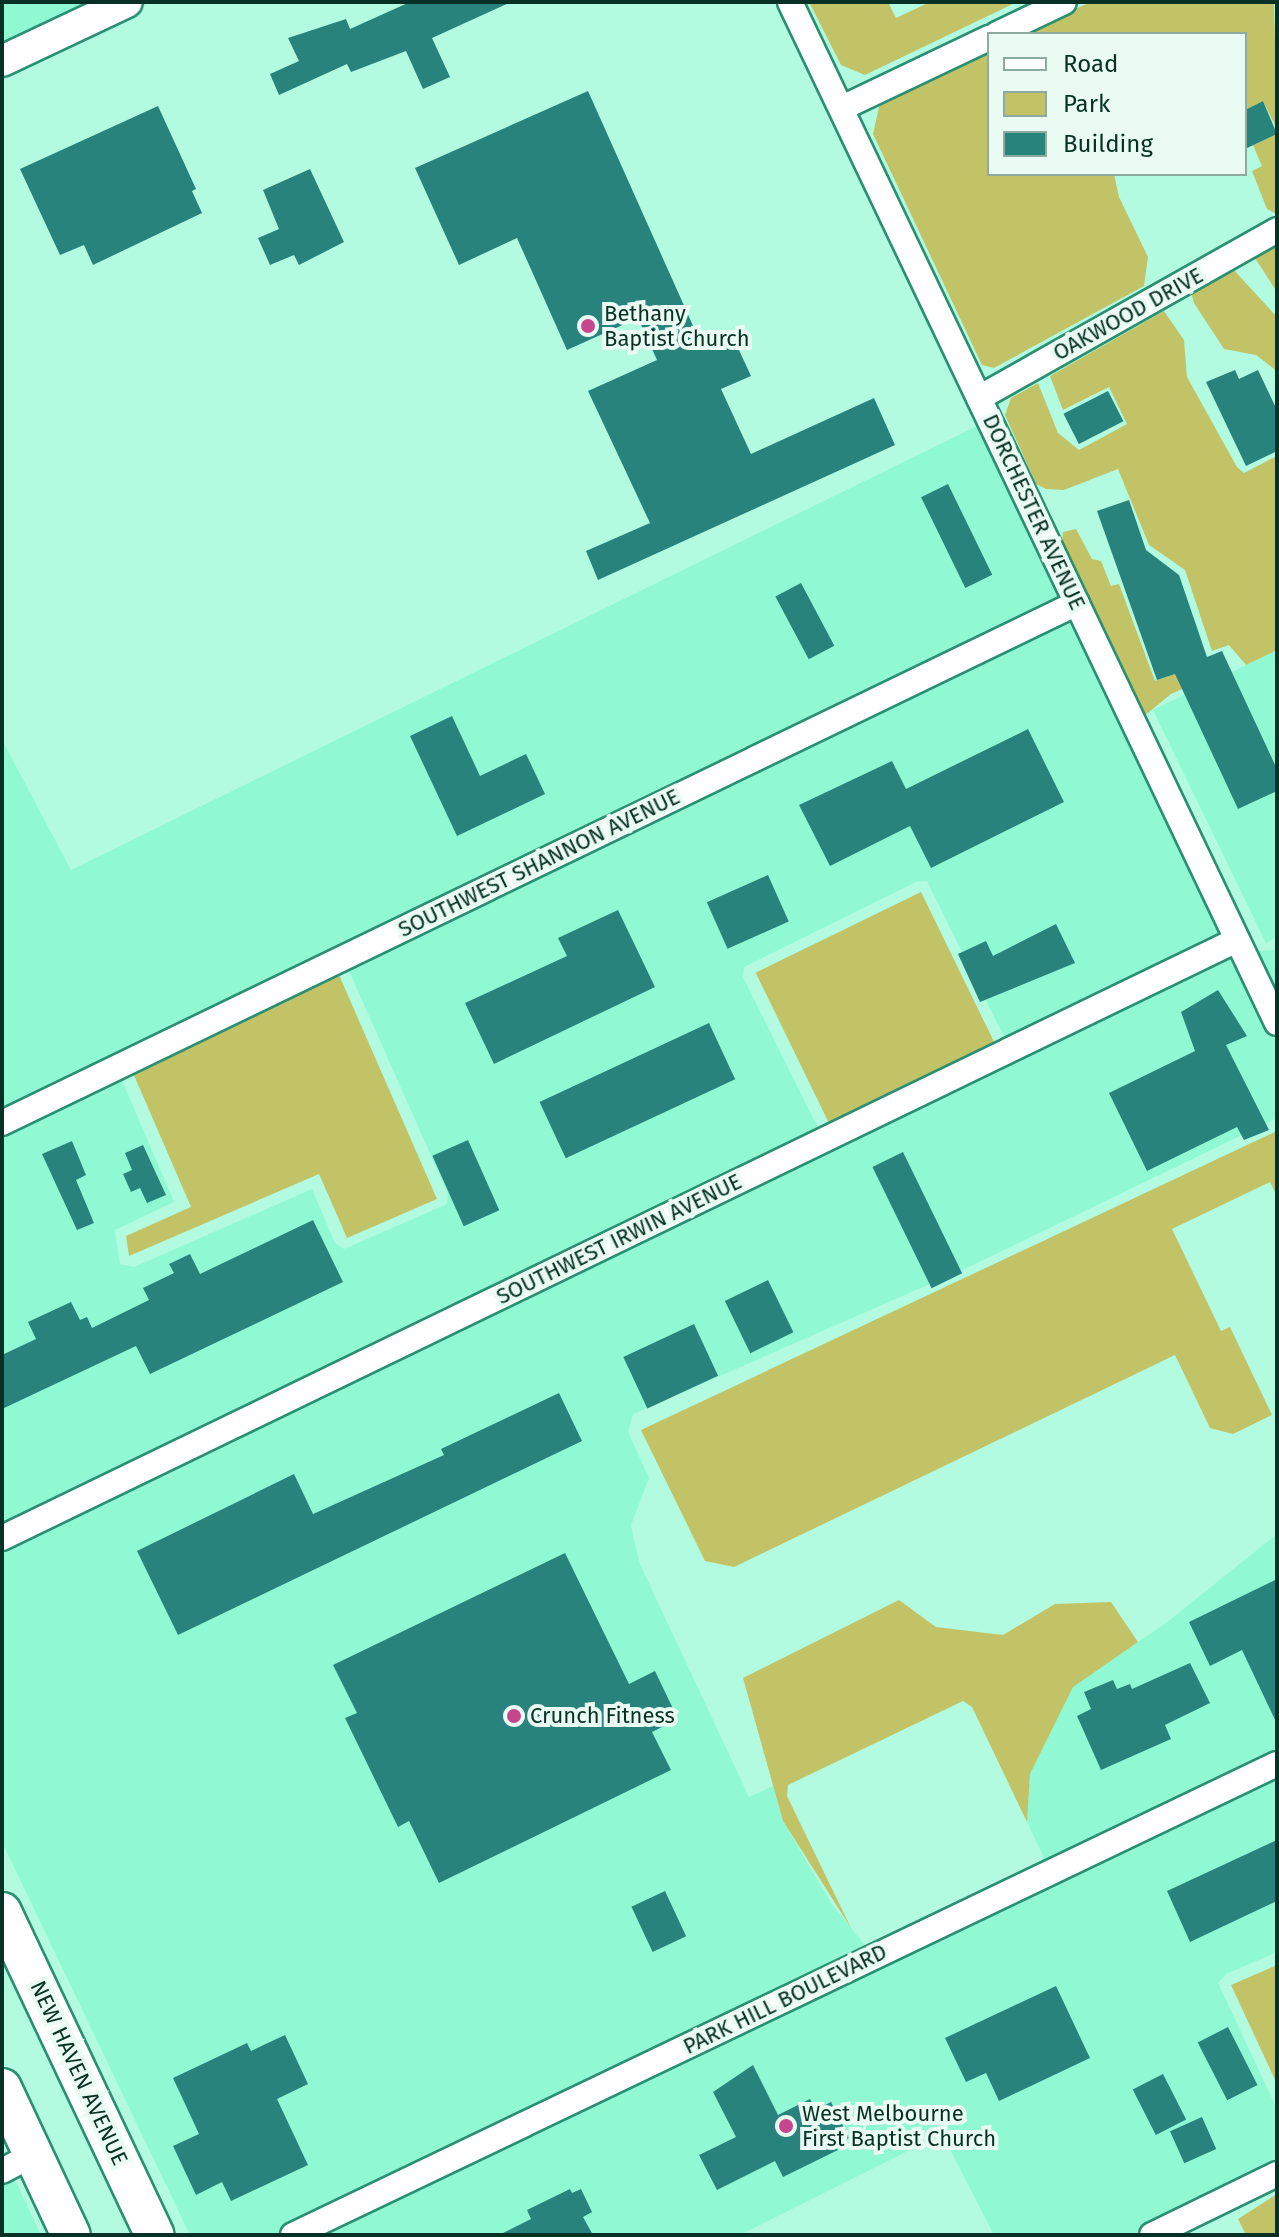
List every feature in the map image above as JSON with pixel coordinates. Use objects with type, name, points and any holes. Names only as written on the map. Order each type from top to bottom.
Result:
[{"type":"main road","name":"NEW HAVEN AVENUE","points":[[2,1912],[155,2235]]},
{"type":"main road","points":[[2,2088],[18,2162],[71,2235]]},
{"type":"street","points":[[2,61],[127,2]]},
{"type":"street","name":"DORCHESTER AVENUE","points":[[790,2],[1237,940],[1267,972],[1277,1023]]},
{"type":"street","points":[[1001,32],[1064,2]]},
{"type":"street","points":[[842,108],[987,39]]},
{"type":"street","name":"OAKWOOD DRIVE","points":[[979,398],[1277,230]]},
{"type":"street","name":"SOUTHWEST SHANNON AVENUE","points":[[2,1123],[1077,603]]},
{"type":"street","name":"SOUTHWEST IRWIN AVENUE","points":[[2,1538],[1237,940]]},
{"type":"street","name":"PARK HILL BOULEVARD","points":[[293,2235],[1277,1764]]},
{"type":"street","points":[[1152,2235],[1277,2174]]},
{"type":"shaded area","points":[[2,2],[95,2],[2,46]]},
{"type":"shaded area","points":[[985,422],[1256,951],[1277,950],[1277,1118],[971,1266],[633,1414],[628,1432],[649,1478],[631,1525],[639,1562],[749,1797],[773,1786],[783,1821],[831,1903],[867,1948],[1039,1867],[1043,1856],[1027,1822],[1030,1774],[1073,1686],[1166,1623],[1277,1534],[1277,1952],[1226,1974],[1218,1983],[1277,2109],[1277,2178],[1166,2235],[994,2235],[942,2134],[740,2235],[190,2235],[2,1842],[2,740],[71,870]],"holes":[[[927,881],[1006,1041],[821,1134],[743,977],[744,967],[916,882]],[[346,964],[448,1194],[447,1204],[344,1249],[335,1243],[312,1189],[134,1267],[120,1264],[115,1230],[174,1202],[118,1071]]]},
{"type":"shaded area","points":[[1277,650],[1277,937],[1266,943],[1153,710]]},
{"type":"shaded area","points":[[15,2180],[41,2235],[2,2235],[2,2186]]},
{"type":"green space","points":[[809,2],[888,2],[896,18],[930,2],[1017,2],[865,75],[841,65]]},
{"type":"green space","points":[[1091,2],[1274,2],[1277,129],[1263,101],[1247,109],[1247,32],[1024,32]]},
{"type":"green space","points":[[987,50],[987,176],[1114,176],[1119,197],[1148,257],[1144,286],[994,368],[982,365],[873,134],[879,107],[891,96]]},
{"type":"green space","points":[[1277,134],[1277,211],[1274,213],[1267,209],[1252,171],[1262,166],[1253,145]]},
{"type":"green space","points":[[1277,243],[1277,292],[1253,255]]},
{"type":"green space","points":[[1232,268],[1277,317],[1277,371],[1256,355],[1224,349],[1194,303],[1191,292]]},
{"type":"green space","points":[[1164,311],[1184,340],[1187,377],[1237,467],[1244,473],[1277,456],[1277,650],[1246,665],[1229,645],[1212,651],[1185,570],[1149,545],[1118,469],[1064,490],[1046,489],[1036,484],[1005,415],[1011,398],[1038,383],[1058,433],[1079,450],[1127,424],[1109,387],[1063,410],[1050,376]]},
{"type":"green space","points":[[1076,529],[1092,559],[1101,561],[1111,586],[1119,584],[1155,681],[1216,659],[1221,672],[1171,694],[1143,717],[1062,542],[1063,532]]},
{"type":"green space","points":[[921,892],[995,1043],[829,1124],[756,973]]},
{"type":"green space","points":[[339,975],[437,1199],[347,1238],[319,1174],[129,1256],[126,1236],[191,1207],[130,1066]]},
{"type":"green space","points":[[1277,1131],[1277,1196],[1270,1182],[1172,1229],[1221,1331],[1230,1327],[1272,1415],[1233,1434],[1210,1428],[1175,1355],[734,1567],[705,1561],[641,1430]]},
{"type":"green space","points":[[899,1600],[936,1627],[1003,1635],[1055,1604],[1111,1602],[1138,1642],[1073,1687],[1030,1774],[1027,1822],[972,1707],[963,1701],[788,1785],[787,1796],[851,1928],[783,1821],[743,1678]]},
{"type":"green space","points":[[1277,1965],[1277,2084],[1231,1985]]},
{"type":"green space","points":[[1277,2194],[1277,2235],[1246,2235],[1238,2219]]},
{"type":"building","points":[[410,2],[511,2],[432,38],[450,77],[423,89],[406,51],[351,72],[347,64],[279,95],[270,74],[299,61],[288,38],[346,19],[350,29]]},
{"type":"building","name":"Bethany Baptist Church","points":[[588,91],[703,348],[732,335],[751,376],[721,389],[751,454],[874,398],[895,445],[598,580],[586,551],[650,523],[588,391],[657,360],[638,318],[567,350],[517,238],[459,265],[415,168]]},
{"type":"building","points":[[1263,101],[1277,134],[1247,148],[1247,109]]},
{"type":"building","points":[[158,106],[196,189],[192,191],[202,213],[93,265],[84,245],[60,255],[20,169]]},
{"type":"building","points":[[310,169],[344,242],[299,265],[294,255],[270,265],[258,238],[279,229],[263,190]]},
{"type":"building","points":[[1235,370],[1239,379],[1258,370],[1277,410],[1277,451],[1246,466],[1206,382]]},
{"type":"building","points":[[1108,391],[1123,421],[1079,444],[1063,414]]},
{"type":"building","points":[[948,484],[992,575],[965,588],[921,497]]},
{"type":"building","points":[[1129,500],[1146,550],[1179,575],[1207,657],[1222,651],[1277,769],[1277,791],[1238,809],[1175,674],[1157,680],[1097,511]]},
{"type":"building","points":[[801,583],[834,646],[809,659],[775,597]]},
{"type":"building","points":[[452,716],[480,776],[526,754],[545,794],[457,836],[410,736]]},
{"type":"building","points":[[1028,729],[1064,802],[931,868],[910,826],[830,866],[799,805],[892,761],[906,789]]},
{"type":"building","points":[[768,875],[789,922],[728,949],[707,902]]},
{"type":"building","points":[[618,910],[655,987],[494,1064],[465,1003],[567,956],[558,938]]},
{"type":"building","points":[[1056,924],[1075,963],[980,1002],[958,954],[986,941],[993,956]]},
{"type":"building","points":[[1218,990],[1247,1036],[1226,1045],[1269,1130],[1244,1140],[1237,1127],[1147,1171],[1109,1093],[1195,1051],[1181,1012]]},
{"type":"building","points":[[709,1023],[735,1079],[566,1158],[540,1102]]},
{"type":"building","points":[[468,1140],[499,1210],[464,1226],[432,1156]]},
{"type":"building","points":[[72,1141],[86,1175],[76,1180],[94,1223],[77,1230],[42,1154]]},
{"type":"building","points":[[143,1145],[166,1195],[147,1203],[140,1188],[131,1192],[123,1174],[132,1170],[125,1153]]},
{"type":"building","points":[[903,1152],[962,1273],[932,1288],[872,1167]]},
{"type":"building","points":[[313,1220],[343,1282],[150,1374],[136,1346],[2,1409],[2,1355],[36,1339],[28,1322],[71,1302],[80,1320],[87,1317],[92,1328],[149,1300],[143,1288],[174,1273],[169,1264],[190,1254],[200,1274]]},
{"type":"building","points":[[768,1280],[793,1332],[750,1353],[725,1301]]},
{"type":"building","points":[[694,1324],[718,1376],[647,1409],[623,1357]]},
{"type":"building","points":[[559,1393],[582,1441],[178,1635],[137,1551],[294,1474],[313,1514],[444,1455],[441,1449]]},
{"type":"building","name":"Crunch Fitness","points":[[565,1553],[629,1684],[655,1671],[678,1719],[652,1732],[671,1770],[439,1883],[409,1821],[398,1827],[345,1718],[357,1713],[333,1665]]},
{"type":"building","points":[[1277,1579],[1277,1724],[1242,1650],[1210,1666],[1189,1622]]},
{"type":"building","points":[[1190,1663],[1210,1703],[1165,1725],[1171,1739],[1101,1770],[1077,1716],[1091,1709],[1084,1692],[1113,1680],[1117,1689],[1130,1684],[1132,1689]]},
{"type":"building","points":[[1277,1840],[1277,1901],[1190,1942],[1167,1891]]},
{"type":"building","points":[[665,1891],[686,1936],[653,1952],[631,1907]]},
{"type":"building","points":[[1056,1986],[1090,2058],[999,2101],[986,2073],[966,2082],[945,2038]]},
{"type":"building","points":[[1228,2027],[1258,2085],[1227,2100],[1198,2042]]},
{"type":"building","points":[[285,2035],[308,2084],[277,2099],[308,2165],[231,2201],[222,2182],[196,2195],[173,2146],[199,2134],[173,2078],[247,2043],[251,2051]]},
{"type":"building","name":"West Melbourne First Baptist Church","points":[[753,2065],[778,2115],[810,2099],[816,2110],[831,2102],[849,2138],[836,2145],[838,2150],[783,2177],[775,2161],[717,2190],[699,2155],[736,2137],[713,2092]]},
{"type":"building","points":[[1163,2074],[1186,2119],[1156,2135],[1133,2089]]},
{"type":"building","points":[[1202,2117],[1216,2149],[1184,2163],[1170,2131]]},
{"type":"building","points":[[570,2189],[572,2193],[581,2189],[592,2212],[583,2217],[593,2235],[499,2235],[531,2219],[527,2210]]},
{"type":"place","name":"Bethany Baptist Church","points":[[588,326]]},
{"type":"place","name":"Crunch Fitness","points":[[514,1716]]},
{"type":"place","name":"West Melbourne First Baptist Church","points":[[786,2126]]}]
